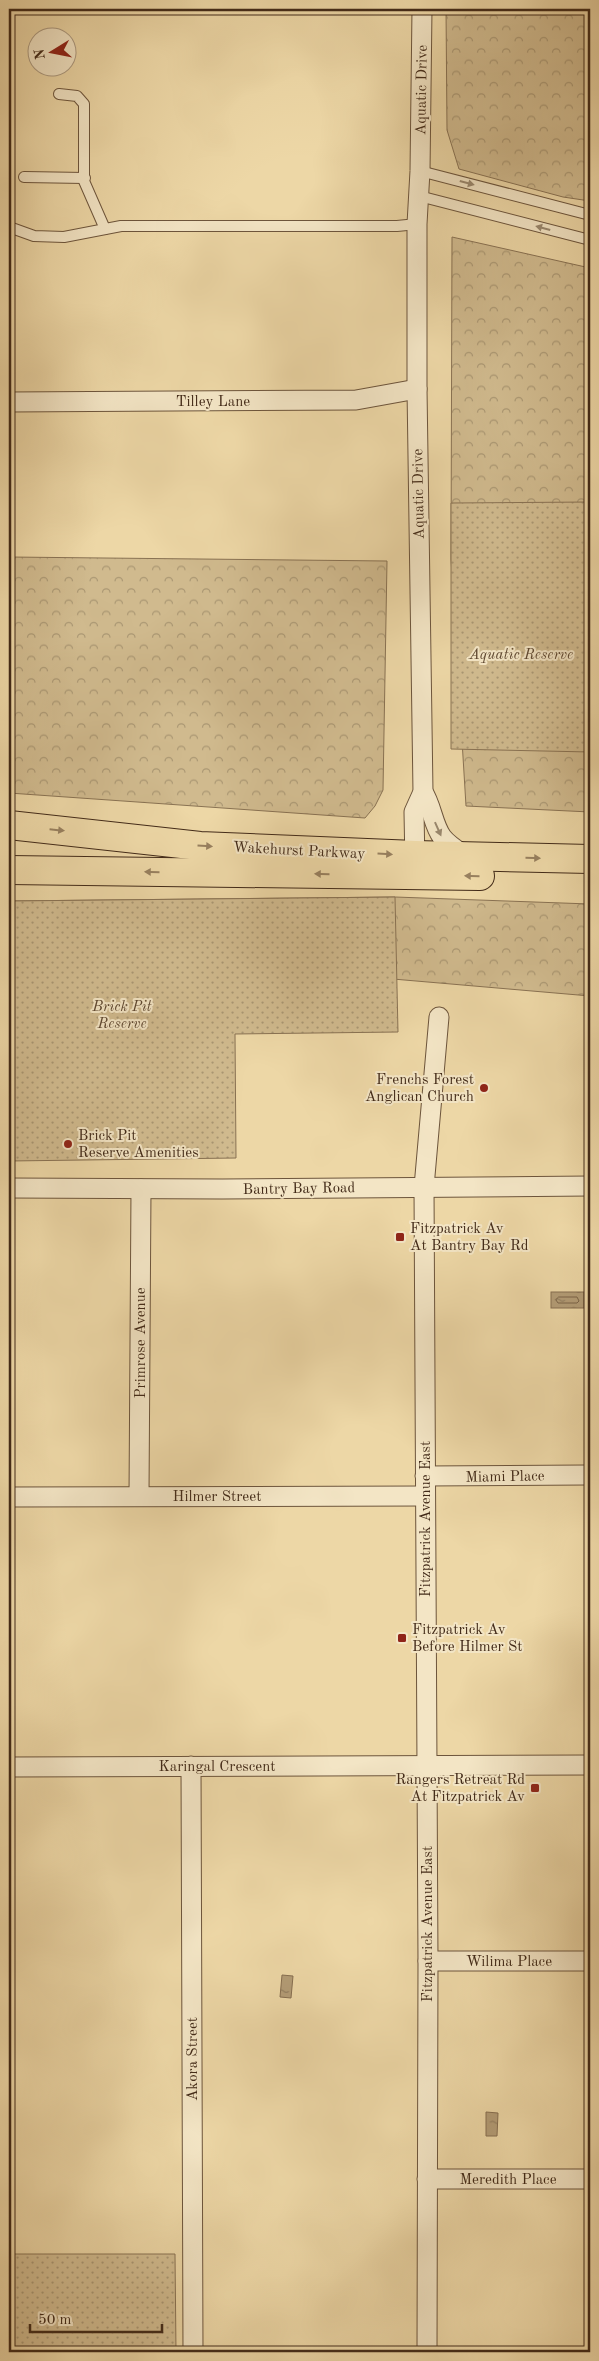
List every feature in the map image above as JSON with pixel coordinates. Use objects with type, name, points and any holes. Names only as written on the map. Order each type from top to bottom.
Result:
[{"type":"main road","name":"Wakehurst Parkway","points":[[9,825],[200,846],[415,865],[590,877]]},
{"type":"main road","name":"Wakehurst Parkway","points":[[9,870],[415,865],[467,857],[590,859]]},
{"type":"street","name":"Aquatic Drive","points":[[415,865],[414,812],[423,792],[417,389],[417,224],[420,171],[422,9]]},
{"type":"street","name":"Tilley Lane","points":[[9,402],[356,400],[417,389]]},
{"type":"street","name":"Aquatic Drive","points":[[423,792],[431,805],[440,835],[446,842],[467,857]]},
{"type":"street","name":"Fitzpatrick Avenue East","points":[[427,2352],[428,1961],[425,1765],[424,1186],[439,1017]]},
{"type":"street","name":"Bantry Bay Road","points":[[9,1188],[590,1186]]},
{"type":"street","name":"Primrose Avenue","points":[[139,1496],[141,1189]]},
{"type":"street","name":"Miami Place","points":[[425,1476],[586,1475]]},
{"type":"street","name":"Hilmer Street","points":[[9,1497],[425,1496]]},
{"type":"street","name":"Karingal Crescent","points":[[9,1767],[590,1765]]},
{"type":"street","name":"Akora Street","points":[[191,1766],[193,2352]]},
{"type":"street","name":"Wilima Place","points":[[428,1961],[590,1961]]},
{"type":"street","name":"Meredith Place","points":[[427,2179],[590,2179]]},
{"type":"lane","points":[[59,94],[78,96],[84,104],[84,178],[105,229]]},
{"type":"lane","points":[[420,171],[590,215]]},
{"type":"lane","points":[[24,177],[84,178]]},
{"type":"lane","points":[[419,196],[590,240]]},
{"type":"lane","points":[[9,227],[34,236],[64,237],[121,226],[397,226],[417,224]]},
{"type":"green space","points":[[446,9],[590,9],[590,201],[563,197],[459,169],[447,130]]},
{"type":"green space","points":[[452,237],[590,268],[590,812],[466,806],[451,559]]},
{"type":"green space","name":"Aquatic Reserve","points":[[590,502],[590,752],[451,749],[451,503]]},
{"type":"green space","points":[[9,557],[387,561],[383,790],[375,806],[365,818],[9,793]]},
{"type":"green space","points":[[395,897],[590,904],[590,996],[242,966],[9,901]]},
{"type":"green space","name":"Brick Pit Reserve","points":[[395,897],[398,1032],[235,1034],[236,1158],[9,1161],[9,901]]},
{"type":"green space","points":[[9,2254],[175,2254],[176,2352],[9,2352]]},
{"type":"water","points":[[551,1292],[584,1292],[584,1308],[551,1308]]},
{"type":"water","points":[[282,1975],[293,1976],[291,1998],[280,1997]]},
{"type":"water","points":[[486,2112],[498,2113],[497,2136],[486,2136]]},
{"type":"place","name":"Frenchs Forest Anglican Church","points":[[484,1088]]},
{"type":"place","name":"Brick Pit Reserve Amenities","points":[[68,1144]]},
{"type":"place","name":"Fitzpatrick Av At Bantry Bay Rd","points":[[400,1237]]},
{"type":"place","name":"Fitzpatrick Av Before Hilmer St","points":[[402,1638]]},
{"type":"place","name":"Rangers Retreat Rd At Fitzpatrick Av","points":[[535,1788]]}]
